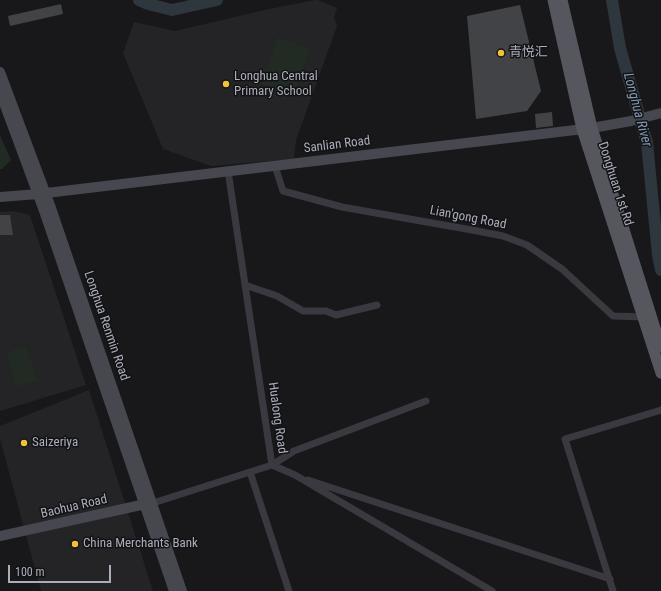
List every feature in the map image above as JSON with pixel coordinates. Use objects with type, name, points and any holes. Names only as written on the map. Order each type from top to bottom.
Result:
[{"type":"main road","name":"Donghuan 1st Rd","points":[[553,0],[587,128],[648,317],[661,373]]},
{"type":"main road","name":"Donghuan 1st Rd","points":[[562,0],[587,128]]},
{"type":"main road","name":"Donghuan 1st Rd","points":[[648,317],[661,347]]},
{"type":"street","name":"Longhua Renmin Road","points":[[0,72],[149,504],[182,591]]},
{"type":"street","name":"Longhua Renmin Road","points":[[0,92],[42,194]]},
{"type":"street","name":"Sanlian Road","points":[[0,197],[42,194],[587,128],[631,121],[659,113]]},
{"type":"street","name":"Lian'gong Road","points":[[275,166],[282,190],[342,207],[503,236],[527,245],[562,269],[613,316],[648,317]]},
{"type":"street","name":"Hualong Road","points":[[228,171],[272,465],[294,475],[492,591]]},
{"type":"street","points":[[245,286],[277,296],[303,311],[326,311],[336,315],[377,305]]},
{"type":"street","points":[[149,504],[272,465],[294,451],[426,401]]},
{"type":"street","points":[[612,591],[610,580],[565,439],[661,410]]},
{"type":"street","points":[[250,472],[289,591]]},
{"type":"street","points":[[294,475],[610,580]]},
{"type":"street","name":"Longhua Renmin Road","points":[[149,504],[174,591]]},
{"type":"street","name":"Baohua Road","points":[[0,536],[149,504]]},
{"type":"shaded area","name":"Longhua Central Primary School","points":[[315,0],[337,8],[334,17],[337,26],[296,140],[294,159],[211,166],[163,149],[123,53],[134,22],[175,31]]},
{"type":"shaded area","points":[[278,37],[310,49],[293,96],[261,84]]},
{"type":"shaded area","points":[[0,135],[11,160],[2,169],[0,169]]},
{"type":"shaded area","points":[[13,211],[30,215],[86,385],[0,411],[0,212]]},
{"type":"shaded area","points":[[25,346],[38,381],[16,386],[6,353]]},
{"type":"shaded area","points":[[89,390],[153,591],[41,591],[0,439],[0,426]]},
{"type":"building","points":[[61,4],[63,14],[10,26],[8,16]]},
{"type":"building","name":"青悦汇","points":[[520,5],[541,91],[527,111],[476,119],[467,16]]},
{"type":"building","points":[[552,112],[553,126],[536,128],[535,114]]},
{"type":"building","points":[[0,215],[10,215],[13,235],[0,235]]},
{"type":"waterway","name":"Longhua River","points":[[139,0],[148,4],[172,10],[217,0]]},
{"type":"waterway","name":"Longhua River","points":[[612,0],[620,48],[647,143],[658,255],[661,270]]},
{"type":"place","name":"青悦汇","points":[[501,53]]},
{"type":"place","name":"Longhua Central Primary School","points":[[226,84]]},
{"type":"place","name":"Saizeriya","points":[[24,443]]},
{"type":"place","name":"China Merchants Bank","points":[[75,544]]}]
